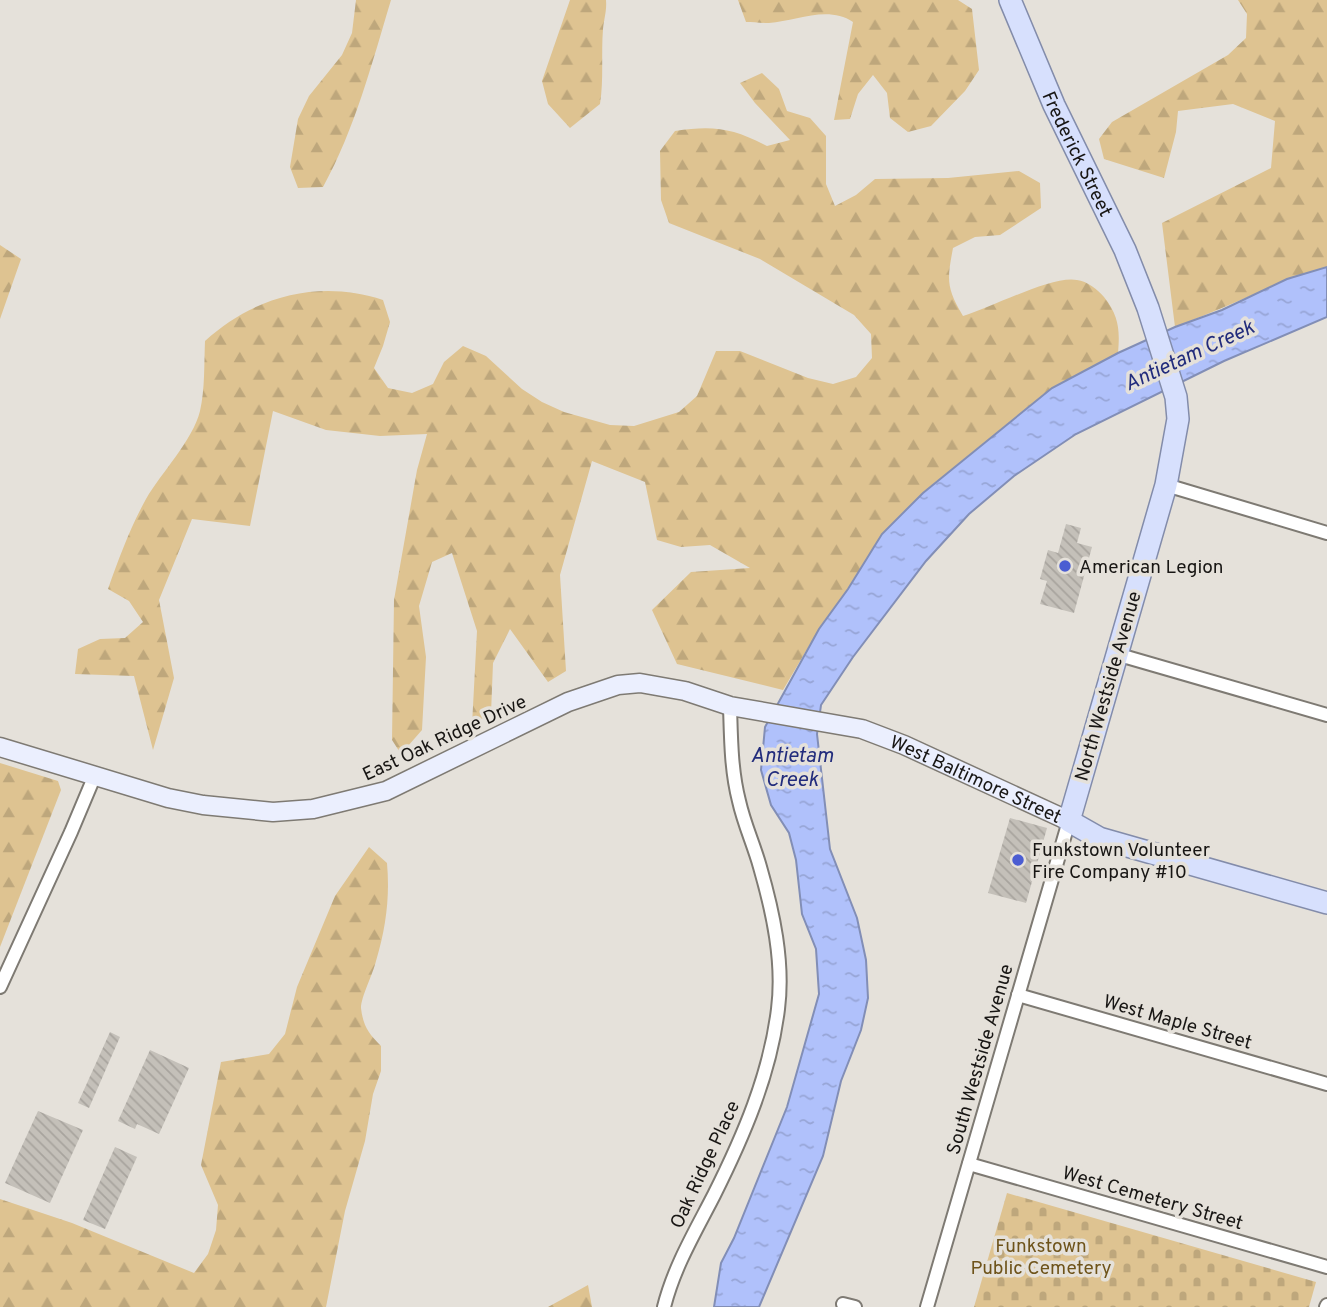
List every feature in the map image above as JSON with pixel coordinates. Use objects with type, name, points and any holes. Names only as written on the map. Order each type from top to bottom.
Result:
[{"type":"main road","name":"Frederick Street","points":[[1010,0],[1054,105],[1125,250],[1148,308]]},
{"type":"main road","name":"North Westside Avenue","points":[[1069,821],[1166,485],[1177,436],[1176,397],[1148,308]]},
{"type":"main road","name":"West Baltimore Street","points":[[1069,821],[1099,838],[1327,903]]},
{"type":"street","points":[[1166,485],[1327,533]]},
{"type":"street","points":[[1116,654],[1327,715]]},
{"type":"street","name":"East Oak Ridge Drive","points":[[0,747],[169,798],[203,806],[273,812],[313,809],[386,791],[568,702],[618,685],[640,683],[665,687],[737,707],[822,721]]},
{"type":"street","name":"Oak Ridge Place","points":[[664,1307],[678,1263],[746,1129],[762,1080],[778,1009],[777,942],[760,867],[739,804],[733,765],[737,707]]},
{"type":"street","name":"West Baltimore Street","points":[[822,721],[882,735],[1069,821]]},
{"type":"street","points":[[0,987],[94,775]]},
{"type":"street","name":"South Westside Avenue","points":[[927,1307],[1069,821]]},
{"type":"street","name":"West Maple Street","points":[[1018,995],[1327,1084]]},
{"type":"street","name":"West Cemetery Street","points":[[969,1164],[1327,1267]]},
{"type":"green space","points":[[356,0],[391,0],[362,95],[334,165],[323,187],[298,188],[290,167],[298,119],[309,96],[342,55],[352,33]]},
{"type":"green space","points":[[570,0],[606,0],[606,4],[600,104],[570,128],[548,104],[542,81]]},
{"type":"green space","points":[[738,0],[958,0],[972,9],[979,70],[965,91],[931,126],[908,132],[890,118],[887,93],[873,75],[858,94],[850,119],[834,120],[853,22],[843,17],[823,14],[769,23],[746,22]]},
{"type":"green space","points":[[1238,0],[1327,0],[1327,267],[1288,280],[1175,327],[1162,223],[1271,168],[1275,121],[1233,104],[1178,111],[1176,132],[1164,178],[1104,159],[1099,139],[1112,122],[1228,55],[1246,38],[1247,14]]},
{"type":"green space","points":[[762,73],[779,89],[787,111],[810,118],[826,136],[826,184],[835,206],[856,195],[875,179],[948,178],[1019,171],[1040,183],[1041,208],[1000,235],[975,237],[953,248],[949,283],[957,306],[963,316],[1053,282],[1081,281],[1095,289],[1109,304],[1116,317],[1119,337],[1118,353],[1052,388],[923,493],[819,629],[783,690],[677,664],[652,610],[691,572],[750,568],[710,545],[681,547],[657,540],[645,482],[592,461],[560,575],[566,671],[548,682],[510,629],[493,663],[491,714],[472,725],[477,631],[452,553],[432,562],[419,606],[426,657],[422,730],[401,754],[392,740],[394,600],[417,470],[427,434],[380,436],[326,430],[273,411],[250,526],[192,519],[159,600],[174,678],[153,750],[134,676],[75,674],[78,649],[100,639],[125,638],[143,622],[129,601],[108,589],[140,510],[184,445],[196,422],[203,394],[205,341],[224,325],[266,303],[311,292],[335,291],[383,300],[390,322],[374,368],[388,388],[412,393],[433,384],[444,362],[463,346],[486,356],[522,389],[542,402],[564,412],[610,425],[634,426],[679,412],[697,396],[716,351],[740,351],[808,378],[833,384],[856,377],[872,358],[871,334],[854,315],[760,259],[669,223],[661,200],[660,151],[675,131],[712,128],[744,135],[767,146],[790,140],[740,83]]},
{"type":"green space","points":[[0,245],[21,259],[0,319]]},
{"type":"green space","points":[[0,763],[58,781],[61,790],[0,947]]},
{"type":"green space","points":[[369,847],[387,863],[388,876],[382,937],[361,1008],[367,1029],[381,1046],[381,1071],[345,1211],[326,1307],[0,1307],[0,1199],[72,1223],[194,1273],[208,1254],[216,1230],[218,1205],[201,1165],[221,1062],[269,1054],[285,1034],[297,987],[335,896]]},
{"type":"green space","name":"Funkstown Public Cemetery","points":[[1007,1193],[1316,1282],[1309,1307],[974,1307]]},
{"type":"green space","points":[[588,1285],[592,1307],[548,1307]]},
{"type":"water","name":"Antietam Creek","points":[[1327,267],[1327,317],[1224,361],[1076,434],[1014,476],[969,514],[926,561],[853,657],[821,705],[817,734],[830,849],[857,918],[866,960],[868,998],[861,1030],[841,1081],[823,1156],[759,1307],[714,1307],[721,1263],[734,1238],[787,1107],[819,994],[816,949],[802,914],[796,860],[789,833],[771,805],[761,770],[765,727],[819,629],[882,534],[923,493],[1052,388],[1175,327],[1222,310],[1287,279]]},
{"type":"building","name":"American Legion","points":[[1066,524],[1081,528],[1077,543],[1092,547],[1074,613],[1040,604],[1047,581],[1040,579],[1048,550],[1058,553]]},
{"type":"building","name":"Funkstown Volunteer Fire Company #10","points":[[1010,818],[1047,828],[1026,903],[988,893]]},
{"type":"building","points":[[110,1032],[120,1037],[89,1108],[78,1103]]},
{"type":"building","points":[[150,1050],[189,1068],[159,1134],[137,1124],[135,1129],[118,1121]]},
{"type":"building","points":[[38,1111],[83,1130],[50,1203],[5,1183]]},
{"type":"building","points":[[115,1147],[137,1157],[105,1229],[83,1220]]},
{"type":"place","name":"American Legion","points":[[1065,566]]},
{"type":"place","name":"Funkstown Volunteer Fire Company #10","points":[[1018,860]]}]
